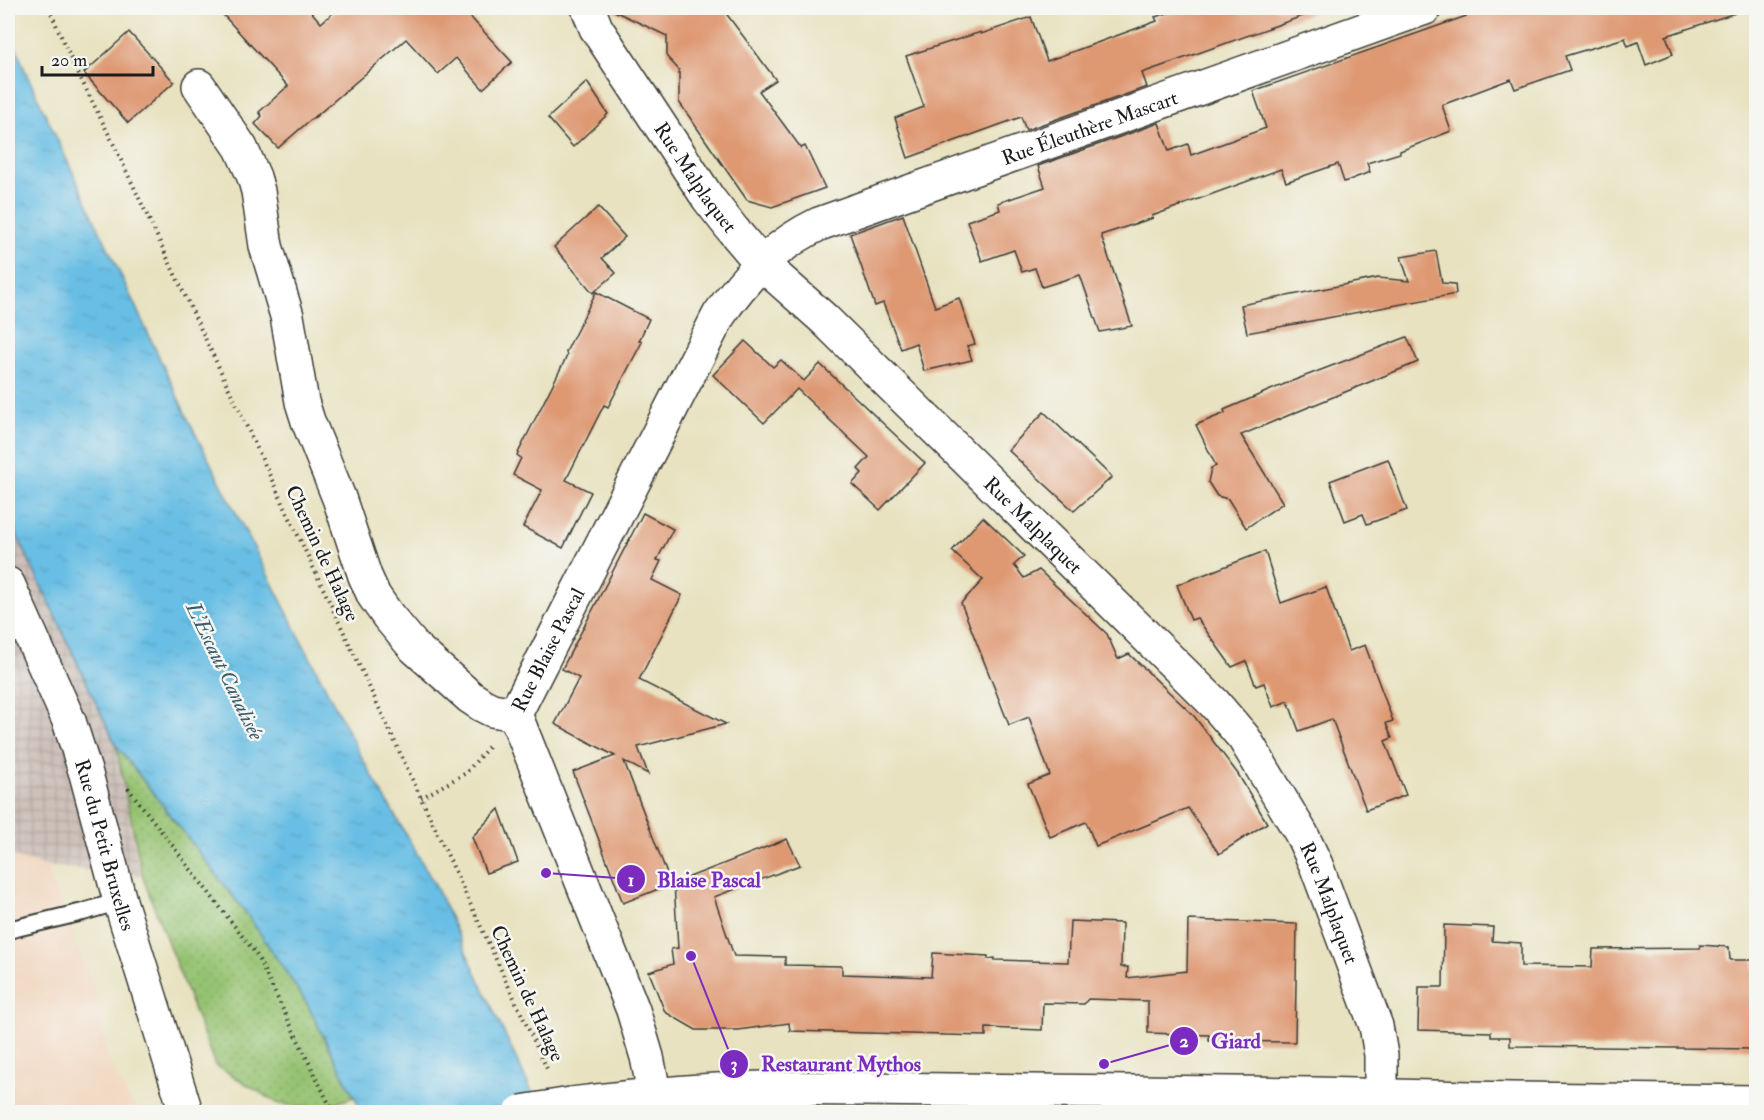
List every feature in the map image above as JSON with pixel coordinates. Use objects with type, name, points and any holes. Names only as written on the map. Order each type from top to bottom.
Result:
[{"type":"street","name":"Rue Malplaquet","points":[[588,8],[597,28],[732,231],[761,263],[824,319],[1214,703],[1244,738],[1301,833],[1322,880],[1379,1039],[1381,1096]]},
{"type":"street","name":"Rue Éleuthère Mascart","points":[[761,263],[784,243],[799,234],[840,216],[1425,8]]},
{"type":"street","points":[[199,86],[241,148],[254,177],[266,246],[287,316],[302,402],[339,498],[365,576],[375,596],[388,616],[415,648],[470,697],[492,710],[515,714]]},
{"type":"street","name":"Rue Blaise Pascal","points":[[657,1103],[645,1048],[633,1010],[515,714],[719,315],[761,263]]},
{"type":"street","name":"Rue du Petit Bruxelles","points":[[8,584],[69,721],[86,774],[120,902],[186,1113]]},
{"type":"street","points":[[522,1113],[572,1104],[657,1103],[731,1088],[1381,1096],[1511,1106],[1756,1102]]},
{"type":"lane","points":[[8,930],[120,902]]},
{"type":"path","name":"Chemin de Halage","points":[[49,8],[548,1072]]},
{"type":"path","points":[[421,798],[466,773]]},
{"type":"path","points":[[124,782],[256,954],[333,1113]]},
{"type":"shaded area","points":[[8,516],[116,745],[140,875],[46,866],[11,856],[8,851]]},
{"type":"shaded area","points":[[8,851],[11,856],[46,866],[95,992],[108,1060],[137,1112],[8,1112]]},
{"type":"green space","points":[[116,745],[249,917],[306,1002],[354,1097],[320,1108],[279,1104],[215,1065],[143,878]]},
{"type":"water","name":"L'Escaut Canalisée","points":[[8,25],[24,68],[189,421],[358,751],[435,885],[541,1112],[362,1112],[306,1002],[249,917],[116,745],[8,516]]},
{"type":"building","points":[[217,8],[308,8],[321,23],[339,8],[462,8],[512,62],[483,89],[456,58],[438,74],[406,39],[278,148],[255,124],[262,116],[259,112],[288,86]]},
{"type":"building","points":[[608,8],[722,8],[776,80],[759,91],[801,148],[805,146],[825,188],[772,207],[747,200],[679,102],[679,70],[667,57],[667,36]]},
{"type":"building","points":[[1183,8],[1317,8],[1317,11],[1142,73],[1147,87],[1026,130],[1021,117],[908,158],[895,118],[924,107],[906,56],[1031,17],[1047,61],[1157,21],[1155,17]]},
{"type":"building","points":[[1489,8],[1734,8],[1735,13],[1666,36],[1673,54],[1646,65],[1638,42],[1628,46],[1625,38],[1565,56],[1570,70],[1515,89],[1511,79],[1442,105],[1451,131],[1400,151],[1400,153],[1367,163],[1370,172],[1344,182],[1338,164],[1286,182],[1281,169],[1152,216],[1153,218],[1101,235],[1132,326],[1100,332],[1080,275],[1042,287],[1035,268],[1022,272],[1014,250],[982,261],[967,221],[1000,210],[998,203],[1045,187],[1038,166],[1159,123],[1169,151],[1188,144],[1191,155],[1266,128],[1253,91]]},
{"type":"building","points":[[129,32],[174,82],[128,123],[84,73]]},
{"type":"building","points":[[587,82],[608,114],[573,147],[548,118]]},
{"type":"building","points":[[598,207],[625,237],[602,258],[616,273],[593,293],[554,247]]},
{"type":"building","points":[[903,215],[935,307],[959,298],[975,344],[967,346],[972,360],[924,371],[916,343],[901,349],[883,303],[875,306],[850,234]]},
{"type":"building","points":[[1436,251],[1442,283],[1455,284],[1456,294],[1247,333],[1241,305],[1378,278],[1409,281],[1401,257]]},
{"type":"building","points":[[596,292],[649,319],[639,341],[642,342],[608,407],[604,405],[566,480],[591,492],[563,548],[523,527],[542,490],[513,475],[521,458],[517,455],[567,356],[566,352]]},
{"type":"building","points":[[1407,337],[1418,362],[1241,435],[1283,503],[1246,528],[1228,499],[1217,496],[1208,482],[1211,468],[1216,466],[1196,425],[1225,413],[1224,410],[1287,383]]},
{"type":"building","points":[[745,341],[773,367],[781,360],[804,381],[820,364],[925,463],[880,510],[852,484],[862,473],[858,469],[869,457],[797,389],[764,423],[713,375]]},
{"type":"building","points":[[1044,412],[1112,477],[1074,511],[1008,450]]},
{"type":"building","points":[[1388,459],[1407,510],[1367,524],[1363,514],[1345,521],[1330,481]]},
{"type":"building","points":[[643,513],[673,529],[657,560],[661,561],[652,580],[682,595],[639,680],[726,724],[638,747],[648,774],[624,761],[671,884],[623,903],[573,772],[615,756],[555,724],[579,678],[562,669]]},
{"type":"building","points":[[983,517],[1024,556],[1014,565],[1024,578],[1039,570],[1107,634],[1118,659],[1129,654],[1194,716],[1238,774],[1267,823],[1219,854],[1188,808],[1096,846],[1086,822],[1050,837],[1028,784],[1050,775],[1029,717],[1009,725],[961,603],[983,580],[952,551]]},
{"type":"building","points":[[1265,551],[1281,603],[1326,587],[1349,651],[1365,645],[1393,721],[1386,723],[1392,738],[1385,741],[1406,795],[1366,810],[1332,719],[1299,731],[1288,701],[1273,707],[1264,683],[1256,686],[1246,661],[1232,667],[1197,618],[1191,620],[1177,585]]},
{"type":"building","points":[[499,809],[518,862],[486,873],[472,837]]},
{"type":"building","points":[[787,839],[800,865],[714,897],[734,956],[785,957],[785,965],[842,966],[842,974],[931,977],[933,953],[988,956],[988,959],[995,958],[995,960],[1068,962],[1070,921],[1122,923],[1121,967],[1128,967],[1127,978],[1187,971],[1188,920],[1297,924],[1295,1042],[1209,1041],[1209,1035],[1148,1033],[1148,1001],[1088,999],[1084,1004],[1043,1003],[1042,1030],[986,1028],[986,1036],[790,1031],[789,1023],[738,1030],[696,1030],[665,1012],[649,972],[673,964],[671,949],[678,948],[674,883]]},
{"type":"building","points":[[1444,925],[1493,927],[1492,941],[1521,943],[1521,966],[1592,967],[1593,949],[1700,948],[1700,945],[1729,947],[1730,960],[1754,960],[1754,1049],[1510,1046],[1510,1037],[1491,1037],[1491,1032],[1418,1030],[1419,987],[1443,987]]},
{"type":"place","name":"Blaise Pascal","points":[[546,873]]},
{"type":"place","name":"Restaurant Mythos","points":[[691,956]]},
{"type":"place","name":"Giard","points":[[1104,1064]]}]
